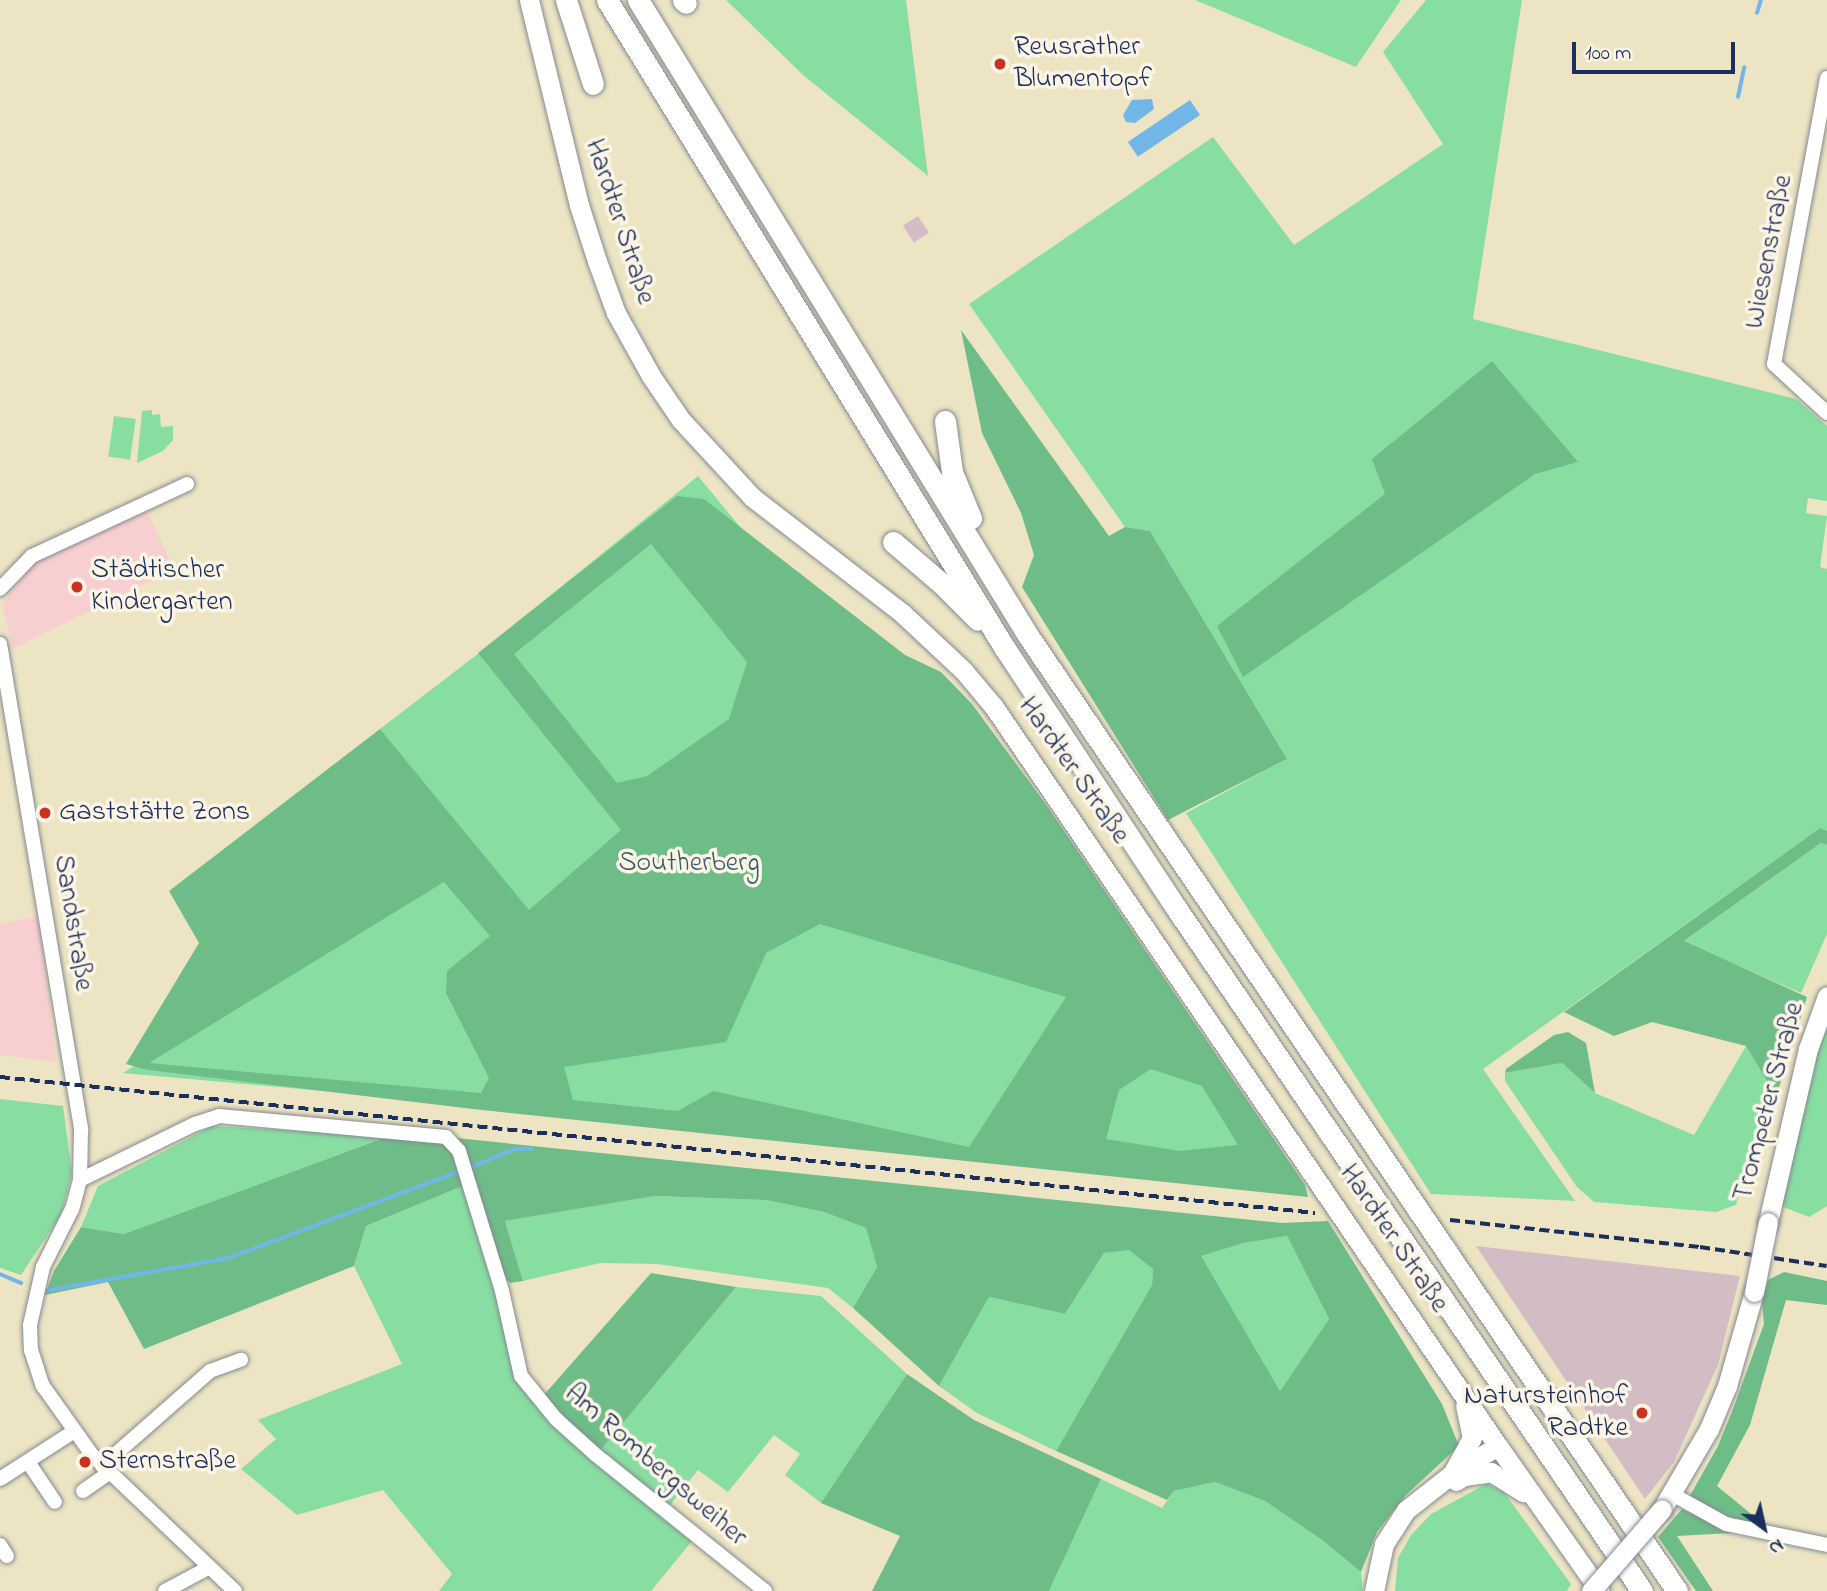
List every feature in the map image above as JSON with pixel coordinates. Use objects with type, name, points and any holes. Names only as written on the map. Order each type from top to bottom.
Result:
[{"type":"highway","points":[[566,0],[593,84]]},
{"type":"highway","points":[[607,0],[1004,647],[1172,902],[1642,1591]]},
{"type":"highway","points":[[638,0],[1030,637],[1175,855],[1677,1591]]},
{"type":"highway","points":[[945,421],[952,472],[964,504],[978,530],[982,557]]},
{"type":"highway","points":[[893,542],[941,583],[1004,647]]},
{"type":"main road","name":"Hardter Straße","points":[[529,0],[579,205],[597,261],[616,313],[651,376],[681,420],[752,497],[902,613],[963,670],[994,707],[1498,1446],[1600,1591]]},
{"type":"main road","name":"Trompeter Straße","points":[[1591,1591],[1667,1502],[1709,1429],[1727,1386],[1754,1292],[1808,1049],[1827,996]]},
{"type":"main road","points":[[1453,1473],[1472,1438],[1468,1414],[1456,1383]]},
{"type":"main road","points":[[1374,1591],[1384,1544],[1406,1510],[1453,1473],[1498,1446]]},
{"type":"main road","points":[[1406,1510],[1464,1476],[1491,1472],[1506,1479],[1543,1511]]},
{"type":"street","name":"Wiesenstraße","points":[[1827,78],[1822,141],[1774,364],[1827,413]]},
{"type":"street","points":[[0,589],[32,556],[187,484]]},
{"type":"street","name":"Sandstraße","points":[[0,643],[81,1129],[80,1180],[72,1209],[43,1267],[30,1325],[32,1350],[43,1386],[73,1432],[105,1470],[235,1591]]},
{"type":"street","name":"Am Rombergsweiher","points":[[80,1180],[195,1124],[219,1116],[446,1137],[459,1152],[502,1290],[522,1376],[556,1419],[596,1455],[765,1591]]},
{"type":"street","points":[[83,1491],[210,1371],[241,1360]]},
{"type":"street","points":[[0,1479],[73,1432]]},
{"type":"street","points":[[28,1462],[55,1502]]},
{"type":"street","points":[[1667,1502],[1726,1524],[1827,1545]]},
{"type":"street","points":[[164,1591],[208,1568]]},
{"type":"shaded area","points":[[918,216],[929,233],[914,243],[903,226]]},
{"type":"shaded area","name":"Städtischer Kindergarten","points":[[145,507],[174,569],[13,649],[2,605],[34,562]]},
{"type":"shaded area","points":[[39,916],[56,1062],[0,1055],[0,924]]},
{"type":"shaded area","name":"Natursteinhof Radtke","points":[[1476,1246],[1740,1276],[1718,1365],[1674,1462],[1645,1499]]},
{"type":"green space","points":[[726,0],[906,0],[928,176],[803,75]]},
{"type":"green space","points":[[1195,0],[1401,0],[1356,67]]},
{"type":"green space","points":[[1426,0],[1522,0],[1473,319],[1796,399],[1827,426],[1827,501],[1808,498],[1806,513],[1827,516],[1820,567],[1827,569],[1827,831],[1819,829],[1483,1069],[1575,1201],[1431,1194],[1186,813],[1287,759],[1150,531],[1125,527],[969,304],[1213,137],[1294,245],[1443,144],[1383,52]]},
{"type":"green space","points":[[961,330],[1109,536],[1125,527],[1150,531],[1287,759],[1168,820],[1022,587],[1034,555],[1021,513],[982,433]]},
{"type":"green space","points":[[1492,361],[1578,462],[1535,474],[1243,677],[1217,626],[1385,494],[1372,459]]},
{"type":"green space","points":[[152,410],[152,415],[160,414],[161,427],[173,426],[173,440],[163,451],[137,463],[142,411]]},
{"type":"green space","points":[[114,416],[136,419],[130,460],[108,457]]},
{"type":"green space","name":"Southerberg","points":[[698,476],[850,660],[940,680],[1286,1193],[543,1111],[123,1073],[427,881],[380,729],[479,653]]},
{"type":"green space","points":[[677,496],[704,499],[905,655],[941,672],[972,704],[1047,806],[1305,1185],[1308,1197],[473,1109],[148,1070],[126,1064],[199,943],[169,891],[380,729],[529,910],[621,830],[478,653]],"holes":[[[651,544],[747,662],[729,719],[647,776],[617,783],[514,654]],[[444,882],[490,936],[447,971],[446,993],[489,1078],[481,1093],[149,1063]],[[820,924],[1066,997],[969,1147],[713,1091],[678,1111],[573,1100],[564,1067],[726,1042],[766,953]],[[1151,1069],[1202,1086],[1238,1145],[1180,1151],[1106,1139],[1119,1090]]]},
{"type":"green space","points":[[1820,828],[1827,831],[1827,845],[1821,843],[1684,941],[1807,997],[1777,1094],[1765,1101],[1768,1083],[1746,1046],[1652,1022],[1614,1036],[1564,1012]]},
{"type":"green space","points":[[1821,843],[1827,845],[1827,934],[1801,993],[1683,942]]},
{"type":"green space","points":[[1827,1028],[1827,1206],[1809,1217],[1781,1206],[1815,1059]]},
{"type":"green space","points":[[1568,1032],[1586,1043],[1595,1093],[1562,1063],[1505,1073],[1506,1069],[1554,1035]]},
{"type":"green space","points":[[1746,1046],[1768,1083],[1765,1101],[1736,1205],[1716,1212],[1594,1202],[1577,1187],[1505,1081],[1505,1073],[1562,1063],[1595,1093],[1694,1135]]},
{"type":"green space","points":[[0,1099],[63,1106],[72,1173],[61,1215],[21,1275],[0,1268]]},
{"type":"green space","points":[[212,1126],[389,1136],[124,1234],[81,1227],[98,1186]]},
{"type":"green space","points":[[389,1136],[446,1137],[1282,1223],[1328,1221],[1442,1404],[1459,1446],[1406,1495],[1377,1532],[1361,1572],[1322,1540],[1265,1501],[1215,1482],[1174,1491],[1167,1500],[1056,1451],[1152,1285],[1153,1269],[1129,1250],[1104,1253],[1065,1314],[989,1297],[939,1386],[853,1308],[877,1267],[866,1228],[824,1212],[766,1200],[655,1196],[505,1221],[523,1281],[510,1283],[502,1275],[472,1182],[366,1226],[354,1266],[144,1349],[108,1282],[45,1295],[54,1271],[81,1227],[124,1234]],"holes":[[[1287,1236],[1329,1319],[1280,1391],[1201,1256],[1244,1243]]]},
{"type":"green space","points":[[462,1186],[498,1304],[517,1379],[692,1541],[651,1591],[439,1591],[452,1574],[383,1490],[297,1515],[241,1469],[276,1439],[258,1420],[402,1364],[354,1266],[366,1226]]},
{"type":"green space","points":[[655,1196],[766,1200],[824,1212],[866,1228],[877,1267],[853,1308],[828,1288],[657,1264],[600,1263],[523,1281],[505,1221]]},
{"type":"green space","points":[[1287,1236],[1329,1319],[1280,1391],[1200,1256],[1244,1243]]},
{"type":"green space","points":[[1129,1249],[1153,1269],[1152,1285],[1056,1451],[977,1413],[939,1386],[989,1297],[1065,1314],[1104,1253]]},
{"type":"green space","points":[[1784,1272],[1827,1281],[1827,1305],[1786,1300],[1750,1425],[1717,1486],[1772,1531],[1721,1517],[1688,1499],[1718,1446],[1733,1409],[1764,1324],[1762,1302],[1768,1280]]},
{"type":"green space","points":[[651,1273],[736,1287],[599,1452],[543,1396]]},
{"type":"green space","points":[[736,1287],[821,1296],[907,1374],[821,1503],[785,1475],[800,1454],[774,1435],[728,1492],[698,1470],[667,1509],[599,1452]]},
{"type":"green space","points":[[907,1374],[974,1420],[1101,1479],[1049,1591],[872,1591],[900,1536],[821,1503]]},
{"type":"green space","points":[[1101,1479],[1162,1508],[1174,1491],[1215,1482],[1265,1501],[1322,1540],[1361,1572],[1363,1591],[1049,1591]]},
{"type":"green space","points":[[1486,1484],[1503,1491],[1571,1584],[1567,1591],[1395,1591],[1398,1558],[1411,1535],[1431,1514]]},
{"type":"green space","points":[[1682,1509],[1731,1533],[1677,1536],[1713,1591],[1696,1591],[1658,1537]]},
{"type":"water","points":[[1152,99],[1154,109],[1135,123],[1126,122],[1123,115],[1132,100]]},
{"type":"water","points":[[1190,100],[1200,115],[1138,157],[1128,142]]},
{"type":"waterway","points":[[1757,13],[1761,0]]},
{"type":"waterway","points":[[1738,97],[1744,68]]},
{"type":"waterway","points":[[472,1167],[515,1149],[532,1149]]},
{"type":"waterway","points":[[45,1291],[229,1258],[458,1172]]},
{"type":"waterway","points":[[0,1274],[21,1283]]},
{"type":"railway","points":[[0,1077],[1315,1213]]},
{"type":"railway","points":[[1450,1220],[1700,1247],[1827,1266]]},
{"type":"place","name":"Reusrather Blumentopf","points":[[1000,64]]},
{"type":"place","name":"Städtischer Kindergarten","points":[[77,587]]},
{"type":"place","name":"Gaststätte Zons","points":[[45,813]]},
{"type":"place","name":"Natursteinhof Radtke","points":[[1642,1413]]},
{"type":"place","name":"Sternstraße","points":[[85,1462]]}]
